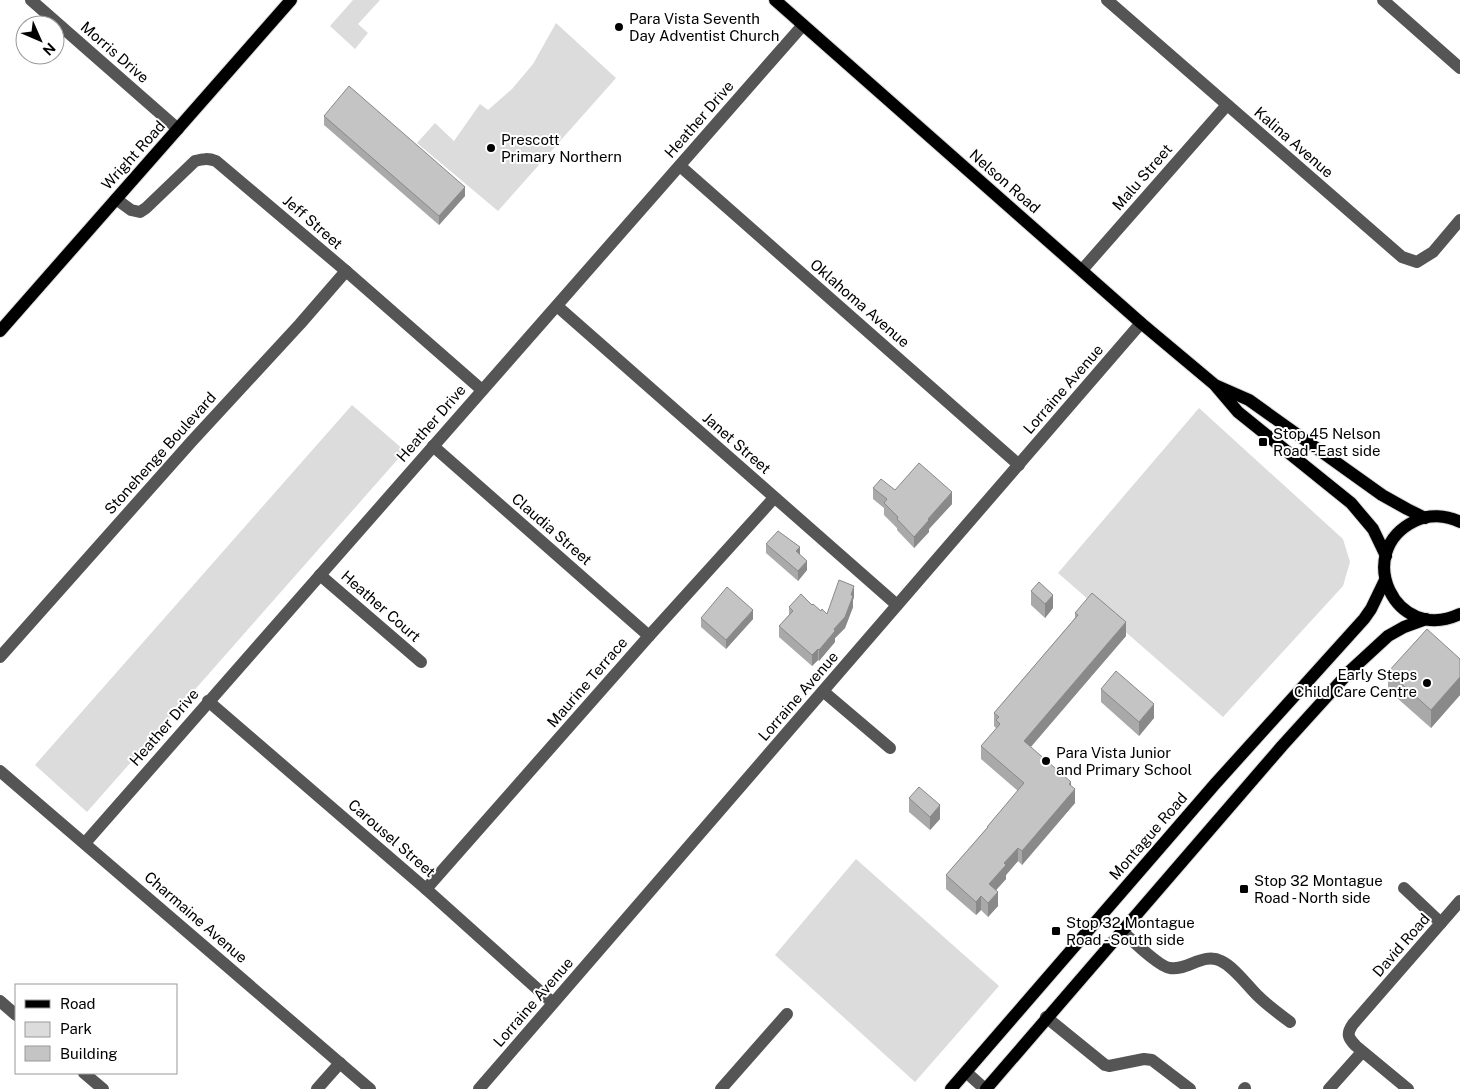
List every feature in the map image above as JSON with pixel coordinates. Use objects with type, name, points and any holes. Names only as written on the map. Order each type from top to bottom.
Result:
[{"type":"main road","name":"Wright Road","points":[[0,331],[291,0]]},
{"type":"main road","name":"Nelson Road","points":[[775,0],[1141,323],[1215,385],[1238,412],[1351,503],[1373,529],[1386,556]]},
{"type":"main road","name":"Nelson Road","points":[[1215,385],[1249,400],[1382,495],[1425,518]]},
{"type":"main road","points":[[1456,618],[1438,620],[1417,618],[1403,609],[1392,596],[1385,580],[1384,564],[1391,542],[1400,531],[1412,523],[1425,518],[1445,517],[1460,513]]},
{"type":"main road","points":[[1445,517],[1460,522]]},
{"type":"main road","name":"Montague Road","points":[[951,1089],[1215,784],[1364,619],[1385,580]]},
{"type":"main road","points":[[986,1089],[1282,746],[1350,671],[1388,636],[1404,627],[1426,619]]},
{"type":"street","name":"Kalina Avenue","points":[[1107,0],[1402,258],[1417,262],[1433,252],[1460,220]]},
{"type":"street","points":[[1383,0],[1460,68]]},
{"type":"street","name":"Morris Drive","points":[[33,1],[178,129]]},
{"type":"street","name":"Heather Drive","points":[[84,843],[803,25]]},
{"type":"street","name":"Malu Street","points":[[1082,270],[1226,105]]},
{"type":"street","name":"Jeff Street","points":[[116,199],[131,210],[140,212],[195,162],[203,159],[216,161],[482,390]]},
{"type":"street","name":"Oklahoma Avenue","points":[[680,166],[1019,465]]},
{"type":"street","name":"Stonehenge Boulevard","points":[[0,657],[159,477],[300,324],[346,271]]},
{"type":"street","name":"Janet Street","points":[[557,306],[897,605]]},
{"type":"street","name":"Lorraine Avenue","points":[[479,1089],[1141,323]]},
{"type":"street","name":"Claudia Street","points":[[433,446],[649,636]]},
{"type":"street","name":"Maurine Terrace","points":[[426,889],[649,636],[774,498]]},
{"type":"street","name":"Heather Court","points":[[320,575],[421,662]]},
{"type":"street","points":[[824,692],[890,748]]},
{"type":"street","name":"Carousel Street","points":[[208,701],[426,889],[553,1002]]},
{"type":"street","name":"Charmaine Avenue","points":[[0,772],[370,1089]]},
{"type":"street","points":[[1404,888],[1441,923]]},
{"type":"street","name":"David Road","points":[[1362,1052],[1351,1042],[1348,1031],[1460,901]]},
{"type":"street","points":[[1122,931],[1158,962],[1170,968],[1206,960],[1222,961],[1266,1004],[1290,1022]]},
{"type":"street","points":[[0,1001],[15,1014]]},
{"type":"street","points":[[721,1089],[787,1014]]},
{"type":"street","points":[[1046,1018],[1105,1065],[1109,1066],[1144,1059],[1152,1060],[1190,1089]]},
{"type":"street","points":[[1329,1089],[1362,1052],[1408,1089]]},
{"type":"street","points":[[317,1089],[340,1063]]},
{"type":"street","points":[[966,1072],[986,1089]]},
{"type":"street","points":[[85,1074],[103,1089]]},
{"type":"green space","points":[[353,0],[380,0],[358,24],[368,33],[355,49],[330,26]]},
{"type":"green space","points":[[556,23],[616,78],[498,211],[417,143],[435,123],[454,141],[480,104],[488,110],[512,89],[533,64]]},
{"type":"green space","points":[[352,405],[405,451],[87,812],[35,765]]},
{"type":"green space","points":[[1199,408],[1343,539],[1350,562],[1343,586],[1223,717],[1058,573]]},
{"type":"green space","points":[[856,859],[999,986],[915,1082],[775,955]]},
{"type":"building","points":[[349,86],[465,187],[439,216],[324,116]]},
{"type":"building","points":[[919,463],[952,492],[914,537],[884,503],[887,499],[873,488],[881,479],[895,490]]},
{"type":"building","points":[[778,531],[800,547],[796,551],[807,561],[798,571],[766,544]]},
{"type":"building","points":[[839,580],[854,586],[851,595],[853,596],[845,617],[819,650],[812,655],[779,626],[793,611],[789,607],[801,594],[812,605],[821,611],[822,609],[827,614]]},
{"type":"building","points":[[1039,582],[1053,595],[1045,604],[1031,591]]},
{"type":"building","points":[[727,587],[753,610],[726,640],[701,618]]},
{"type":"building","points":[[1092,593],[1126,622],[1024,741],[1071,782],[1069,784],[1075,789],[1022,851],[1018,848],[1004,863],[1006,865],[989,884],[998,892],[988,903],[981,896],[976,902],[946,875],[1024,783],[981,746],[1000,724],[996,720],[999,717],[994,713],[1078,615],[1075,613]]},
{"type":"building","name":"Early Steps Child Care Centre","points":[[1427,629],[1460,659],[1460,677],[1431,710],[1388,672]]},
{"type":"building","points":[[1116,671],[1154,704],[1139,722],[1101,689]]},
{"type":"building","points":[[919,787],[940,805],[930,817],[909,798]]},
{"type":"place","name":"Para Vista Seventh Day Adventist Church","points":[[619,27]]},
{"type":"place","name":"Prescott Primary Northern","points":[[491,148]]},
{"type":"place","name":"Stop 45 Nelson Road - East side","points":[[1263,442]]},
{"type":"place","name":"Early Steps Child Care Centre","points":[[1427,683]]},
{"type":"place","name":"Para Vista Junior and Primary School","points":[[1046,761]]},
{"type":"place","name":"Stop 32 Montague Road - North side","points":[[1244,889]]},
{"type":"place","name":"Stop 32 Montague Road - South side","points":[[1056,931]]}]
